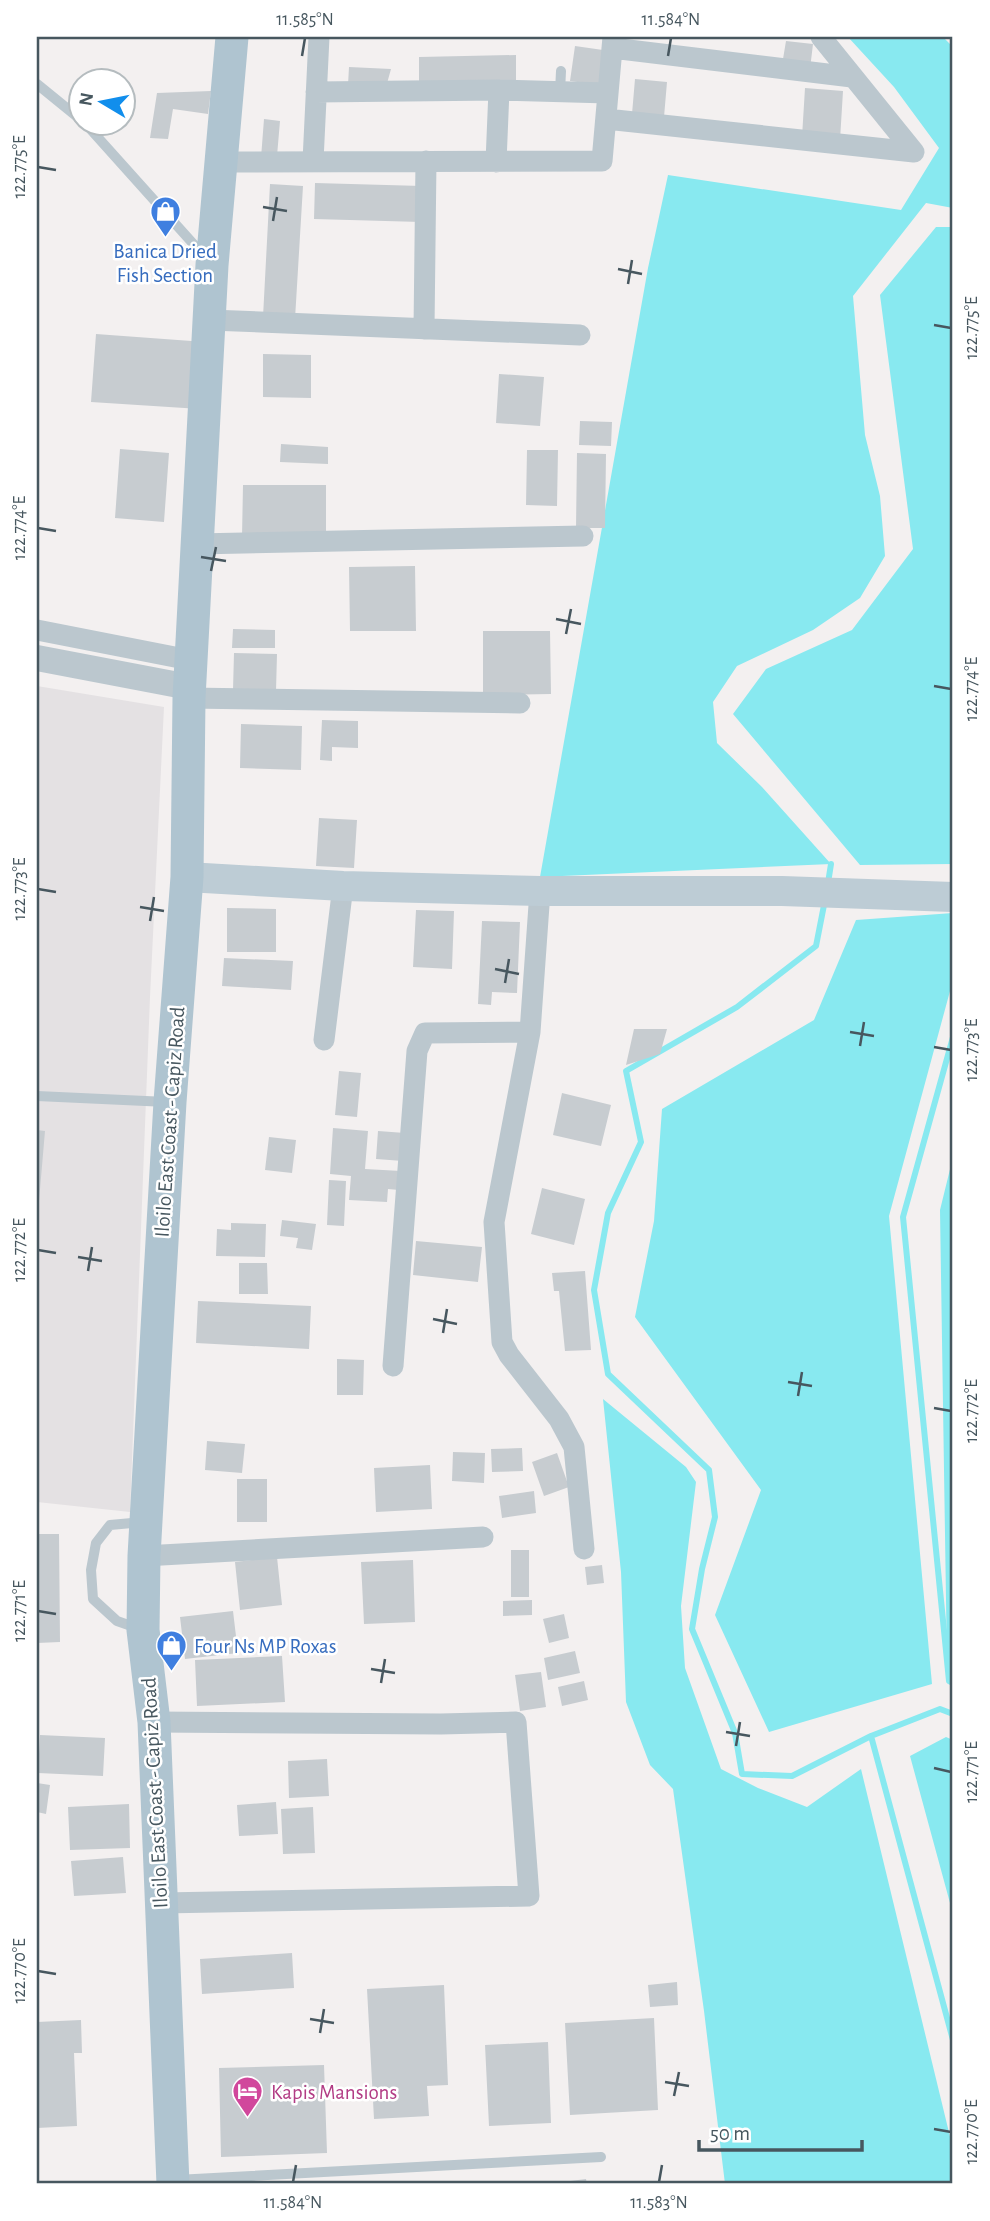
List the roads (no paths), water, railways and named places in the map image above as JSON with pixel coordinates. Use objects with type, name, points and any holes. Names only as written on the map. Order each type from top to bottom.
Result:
[{"type":"main road","name":"Iloilo East Coast - Capiz Road","points":[[173,2182],[155,1722],[143,1630],[144,1556],[170,1102],[187,877],[189,682],[212,265],[232,49]]},
{"type":"main road","points":[[187,877],[343,886],[540,891],[782,891],[953,897]]},
{"type":"street","points":[[313,161],[320,37]]},
{"type":"street","points":[[606,119],[914,152],[821,37]]},
{"type":"street","points":[[221,162],[602,161],[613,42],[852,77]]},
{"type":"street","points":[[316,92],[499,90],[560,81],[608,93]]},
{"type":"street","points":[[496,162],[499,90]]},
{"type":"street","points":[[424,329],[426,161]]},
{"type":"street","points":[[210,320],[580,335]]},
{"type":"street","points":[[197,544],[583,536]]},
{"type":"street","points":[[37,630],[189,682]]},
{"type":"street","points":[[37,658],[189,682],[520,703]]},
{"type":"street","points":[[324,1040],[343,886]]},
{"type":"street","points":[[540,891],[530,1032],[494,1222],[502,1342],[509,1355],[559,1419],[575,1447],[584,1549]]},
{"type":"street","points":[[393,1366],[417,1051],[425,1033],[530,1032]]},
{"type":"street","points":[[144,1556],[482,1536]]},
{"type":"street","points":[[155,1722],[516,1722],[529,1896],[162,1903]]},
{"type":"lane","points":[[37,84],[66,108]]},
{"type":"lane","points":[[97,136],[212,265]]},
{"type":"lane","points":[[37,1097],[170,1102]]},
{"type":"lane","points":[[143,1630],[117,1621],[93,1598],[91,1570],[96,1543],[110,1525],[146,1522]]},
{"type":"lane","points":[[173,2182],[601,2157]]},
{"type":"water","points":[[848,37],[943,37],[953,47],[953,208],[926,203],[853,296],[865,435],[880,496],[885,556],[860,598],[813,630],[737,666],[713,702],[717,743],[762,787],[831,864],[540,877],[648,268],[668,175],[901,210],[939,148],[894,87]]},
{"type":"water","points":[[936,227],[953,227],[953,864],[860,865],[733,714],[766,669],[852,630],[913,549],[880,295]]},
{"type":"water","points":[[953,913],[953,980],[889,1216],[932,1684],[769,1732],[715,1615],[761,1490],[635,1317],[654,1221],[662,1109],[814,1020],[856,920]]},
{"type":"water","points":[[953,1157],[953,1666],[947,1664],[940,1210]]},
{"type":"water","points":[[603,1399],[686,1467],[696,1482],[681,1606],[685,1668],[721,1769],[758,1788],[807,1807],[861,1769],[953,2149],[953,2184],[725,2184],[673,1789],[650,1765],[626,1702],[621,1572]]},
{"type":"water","points":[[946,1737],[953,1740],[953,1914],[910,1756]]},
{"type":"waterway","points":[[828,883],[831,864]]},
{"type":"waterway","points":[[825,900],[816,946],[737,1007],[626,1071],[641,1142],[608,1213],[594,1290],[608,1374],[709,1470],[715,1517],[702,1569],[692,1629],[735,1733],[742,1774],[792,1776],[871,1736],[953,2040]]},
{"type":"waterway","points":[[953,1037],[903,1217],[949,1681],[953,1683]]},
{"type":"waterway","points":[[871,1736],[940,1709],[953,1714]]},
{"type":"place","name":"Banica Dried Fish Section","points":[[165,238]]},
{"type":"place","name":"Four Ns MP Roxas","points":[[171,1673]]},
{"type":"place","name":"Kapis Mansions","points":[[248,2119]]}]
